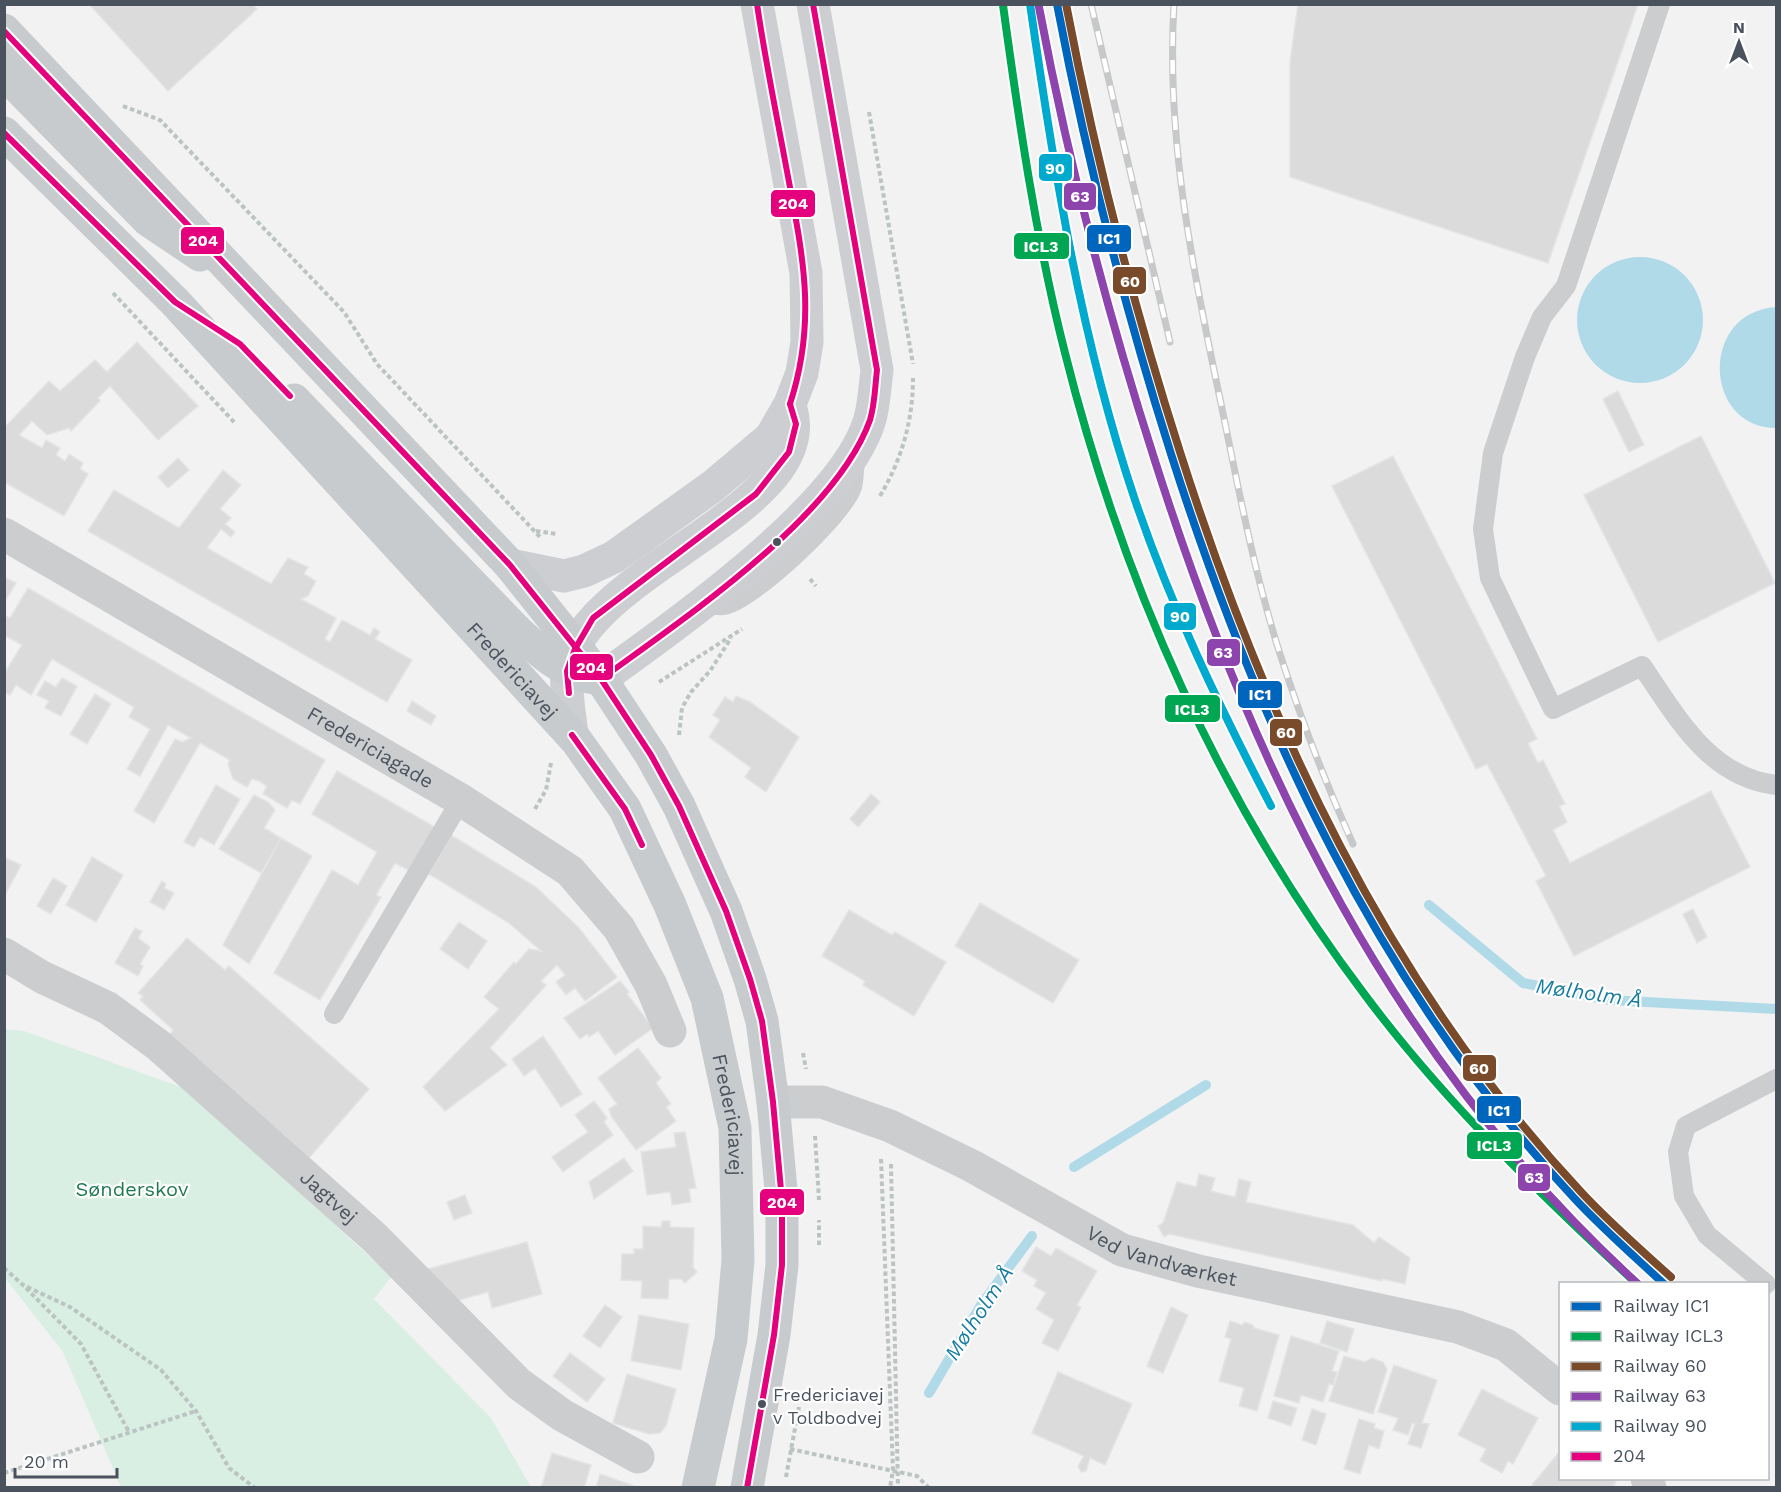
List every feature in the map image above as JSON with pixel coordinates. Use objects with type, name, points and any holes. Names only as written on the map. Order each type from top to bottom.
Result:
[{"type":"main road","points":[[510,565],[564,576],[584,571],[614,557],[713,486],[771,437],[790,404],[802,373],[807,342],[806,273],[757,4]]},
{"type":"main road","points":[[4,30],[252,289],[510,565],[585,678],[601,679],[703,604],[811,508],[856,450],[870,420],[877,370],[813,4]]},
{"type":"main road","points":[[4,73],[148,220],[252,289]]},
{"type":"main road","name":"Fredericiavej","points":[[4,133],[175,302],[562,748],[626,809],[670,905],[707,998],[735,1128],[738,1260],[731,1339],[698,1488]]},
{"type":"main road","points":[[175,302],[240,344],[516,630],[542,654],[571,660]]},
{"type":"main road","points":[[562,748],[571,660],[593,618],[756,494],[789,452],[796,424],[790,404]]},
{"type":"main road","points":[[601,679],[651,755],[679,806],[726,911],[762,1022],[782,1201],[782,1266],[774,1335],[747,1488]]},
{"type":"street","name":"Fredericiagade","points":[[4,534],[461,800],[570,871],[619,928],[651,985],[670,1031]]},
{"type":"street","name":"Jagtvej","points":[[4,954],[42,977],[108,1008],[158,1045],[374,1237],[519,1384],[562,1415],[638,1457]]},
{"type":"street","name":"Ved Vandværket","points":[[772,1102],[822,1102],[885,1141],[972,1166],[1122,1250],[1198,1271],[1458,1327],[1506,1345],[1559,1388]]},
{"type":"lane","points":[[1660,4],[1566,286],[1542,316],[1525,357],[1493,453],[1484,529],[1490,578],[1553,709],[1642,666],[1691,738],[1720,764],[1759,783],[1776,785]]},
{"type":"lane","points":[[334,1014],[461,800]]},
{"type":"lane","points":[[1765,1282],[1707,1235],[1684,1196],[1678,1152],[1686,1126],[1776,1079]]},
{"type":"path","points":[[116,103],[160,120],[344,312],[377,364],[425,418],[536,531],[556,534]]},
{"type":"path","points":[[677,744],[682,708],[690,692],[710,671],[732,637]]},
{"type":"path","points":[[519,837],[546,790],[562,748]]},
{"type":"path","points":[[885,1141],[893,1470],[890,1488]]},
{"type":"path","points":[[885,1141],[900,1473],[898,1488]]},
{"type":"path","points":[[4,1268],[81,1344],[129,1432]]},
{"type":"path","points":[[23,1285],[70,1307],[161,1370],[196,1411],[229,1468],[255,1488]]},
{"type":"path","points":[[4,1473],[196,1411]]},
{"type":"path","points":[[811,1453],[917,1476],[929,1488]]},
{"type":"green space","name":"Sønderskov","points":[[4,1029],[24,1031],[195,1092],[391,1277],[374,1299],[491,1418],[531,1487],[121,1487],[63,1352],[5,1278]]},
{"type":"water","points":[[1640,257],[1664,262],[1685,275],[1698,296],[1703,320],[1698,344],[1685,365],[1664,378],[1640,383],[1616,378],[1595,365],[1582,344],[1577,320],[1582,296],[1595,275],[1616,262]]},
{"type":"water","points":[[1776,307],[1776,428],[1752,423],[1734,410],[1724,391],[1720,369],[1723,347],[1733,328],[1751,314]]},
{"type":"building","points":[[89,4],[252,4],[257,9],[168,91]]},
{"type":"building","points":[[1298,4],[1638,4],[1548,263],[1290,177],[1290,62]]},
{"type":"building","points":[[137,342],[198,406],[158,440],[110,386],[98,398],[100,401],[71,431],[69,428],[47,435],[32,421],[19,435],[42,448],[46,440],[60,448],[56,455],[65,461],[69,454],[83,463],[80,469],[88,474],[64,516],[4,482],[4,428],[49,381],[60,391],[95,360],[107,372]]},
{"type":"building","points":[[1618,391],[1644,445],[1629,452],[1603,399]]},
{"type":"building","points":[[1701,436],[1775,583],[1658,642],[1584,495]]},
{"type":"building","points":[[1393,456],[1537,739],[1528,743],[1538,763],[1543,760],[1565,804],[1559,806],[1567,822],[1553,830],[1570,863],[1711,791],[1750,867],[1574,956],[1536,881],[1546,876],[1487,764],[1476,769],[1332,486]]},
{"type":"building","points":[[178,458],[189,470],[168,488],[158,477]]},
{"type":"building","points":[[223,470],[241,485],[220,509],[231,518],[225,524],[235,532],[231,537],[221,529],[207,548],[271,584],[288,558],[308,567],[304,574],[316,581],[308,596],[301,599],[336,618],[325,639],[330,642],[342,620],[370,635],[374,628],[380,632],[375,639],[412,660],[387,702],[88,531],[114,490],[179,528]]},
{"type":"building","points":[[4,577],[16,583],[4,603]]},
{"type":"building","points":[[28,588],[325,760],[300,804],[292,800],[287,808],[263,794],[267,786],[259,781],[252,779],[247,787],[233,779],[228,764],[230,760],[200,743],[154,823],[134,811],[175,739],[182,742],[191,738],[168,725],[140,776],[127,769],[150,729],[129,717],[134,707],[52,659],[31,695],[16,685],[10,695],[4,692],[4,674],[22,645],[4,635],[4,615],[10,618]]},
{"type":"building","points":[[62,678],[77,686],[61,716],[45,708],[49,701],[37,695],[45,681],[56,687]]},
{"type":"building","points":[[95,694],[111,704],[87,744],[70,734]]},
{"type":"building","points":[[736,696],[750,702],[799,737],[766,792],[745,777],[751,768],[709,737],[720,720],[713,715],[725,697],[733,702]]},
{"type":"building","points":[[412,701],[436,716],[431,725],[407,711]]},
{"type":"building","points":[[337,771],[440,830],[416,874],[395,863],[376,895],[381,897],[320,1000],[274,973],[332,870],[358,885],[377,852],[312,814]]},
{"type":"building","points":[[216,785],[240,799],[214,845],[200,837],[194,847],[184,842]]},
{"type":"building","points":[[871,794],[880,802],[858,827],[850,819]]},
{"type":"building","points":[[254,795],[268,802],[275,810],[264,828],[281,838],[261,873],[219,849]]},
{"type":"building","points":[[451,835],[536,887],[579,928],[617,977],[585,1001],[575,988],[566,995],[556,982],[565,975],[557,965],[541,981],[546,985],[490,1048],[507,1065],[445,1111],[423,1087],[499,1009],[484,997],[514,962],[516,964],[529,949],[541,951],[509,923],[429,874]]},
{"type":"building","points":[[281,838],[312,856],[249,964],[223,945]]},
{"type":"building","points":[[4,857],[21,865],[5,895],[4,895]]},
{"type":"building","points":[[92,857],[123,875],[96,922],[66,905]]},
{"type":"building","points":[[53,878],[67,886],[51,914],[37,906]]},
{"type":"building","points":[[162,881],[166,884],[164,888],[174,893],[164,910],[150,902]]},
{"type":"building","points":[[980,903],[1079,960],[1053,1003],[955,946]]},
{"type":"building","points":[[1693,909],[1707,937],[1697,943],[1683,914]]},
{"type":"building","points":[[849,910],[892,935],[895,932],[946,962],[914,1016],[863,985],[865,981],[822,956]]},
{"type":"building","points":[[459,922],[487,941],[468,969],[440,949]]},
{"type":"building","points":[[135,928],[142,931],[138,938],[150,947],[140,964],[143,966],[138,976],[115,963]]},
{"type":"building","points":[[187,938],[225,970],[229,966],[369,1089],[309,1158],[169,1035],[173,1030],[140,1000],[143,996],[138,993]]},
{"type":"building","points":[[620,981],[653,1028],[615,1055],[598,1031],[589,1037],[587,1034],[580,1039],[564,1018]]},
{"type":"building","points":[[543,1036],[582,1094],[561,1107],[535,1068],[524,1076],[512,1059]]},
{"type":"building","points":[[638,1048],[661,1078],[656,1083],[671,1104],[666,1107],[676,1121],[636,1150],[611,1116],[609,1109],[617,1104],[598,1078]]},
{"type":"building","points":[[594,1101],[607,1118],[604,1122],[613,1135],[563,1172],[552,1157],[588,1132],[575,1115]]},
{"type":"building","points":[[685,1132],[696,1188],[689,1189],[691,1202],[672,1205],[670,1192],[647,1195],[641,1152],[676,1147],[674,1133]]},
{"type":"building","points":[[624,1158],[633,1171],[594,1199],[589,1182]]},
{"type":"building","points":[[1199,1174],[1215,1178],[1211,1191],[1235,1197],[1239,1179],[1251,1182],[1246,1202],[1353,1225],[1374,1243],[1379,1237],[1410,1258],[1405,1284],[1382,1279],[1382,1281],[1169,1234],[1164,1237],[1158,1226],[1163,1223],[1177,1182],[1196,1187]]},
{"type":"building","points":[[465,1195],[472,1213],[454,1220],[447,1202]]},
{"type":"building","points":[[662,1221],[670,1221],[670,1227],[694,1228],[693,1267],[697,1272],[685,1283],[681,1279],[669,1279],[668,1299],[641,1298],[642,1281],[621,1280],[622,1254],[634,1254],[634,1249],[643,1249],[643,1226],[661,1227]]},
{"type":"building","points":[[527,1242],[542,1294],[492,1308],[488,1292],[456,1301],[428,1269]]},
{"type":"building","points":[[1036,1247],[1051,1256],[1056,1248],[1097,1271],[1077,1305],[1081,1307],[1058,1351],[1042,1343],[1054,1320],[1036,1309],[1046,1293],[1034,1286],[1037,1280],[1022,1271]]},
{"type":"building","points":[[605,1305],[622,1317],[600,1348],[583,1336]]},
{"type":"building","points":[[1171,1307],[1188,1315],[1163,1373],[1147,1366]]},
{"type":"building","points":[[639,1315],[689,1324],[681,1370],[631,1361]]},
{"type":"building","points":[[1230,1321],[1242,1325],[1245,1322],[1253,1325],[1254,1328],[1279,1335],[1257,1411],[1239,1406],[1244,1388],[1219,1381],[1231,1339],[1225,1337]]},
{"type":"building","points":[[1327,1321],[1354,1329],[1347,1352],[1320,1343]]},
{"type":"building","points":[[1291,1336],[1339,1351],[1332,1371],[1337,1372],[1333,1385],[1329,1384],[1323,1402],[1301,1395],[1299,1403],[1274,1396]]},
{"type":"building","points":[[570,1353],[605,1379],[587,1402],[553,1376]]},
{"type":"building","points":[[1344,1356],[1365,1362],[1372,1358],[1383,1362],[1387,1369],[1373,1414],[1329,1401]]},
{"type":"building","points":[[1394,1365],[1437,1380],[1422,1423],[1429,1424],[1421,1448],[1408,1444],[1415,1424],[1412,1423],[1408,1435],[1393,1430],[1398,1418],[1378,1412]]},
{"type":"building","points":[[1058,1372],[1132,1404],[1105,1465],[1090,1458],[1086,1471],[1081,1472],[1078,1466],[1084,1456],[1032,1433]]},
{"type":"building","points":[[627,1374],[676,1389],[666,1426],[660,1433],[649,1434],[613,1423]]},
{"type":"building","points":[[1482,1389],[1538,1418],[1513,1464],[1508,1461],[1502,1473],[1480,1461],[1486,1449],[1458,1435]]},
{"type":"building","points":[[1273,1401],[1297,1408],[1291,1426],[1268,1418]]},
{"type":"building","points":[[1312,1409],[1326,1414],[1316,1445],[1302,1440]]},
{"type":"building","points":[[1359,1419],[1375,1424],[1374,1428],[1384,1431],[1379,1449],[1369,1445],[1360,1474],[1344,1469]]},
{"type":"building","points":[[1559,1452],[1559,1480],[1614,1480],[1616,1482],[1612,1488],[1536,1488],[1532,1485]]},
{"type":"building","points":[[552,1453],[591,1465],[584,1488],[541,1488]]},
{"type":"building","points":[[600,1474],[640,1488],[596,1488]]},
{"type":"waterway","name":"Mølholm Å","points":[[1429,905],[1523,983],[1609,1000],[1776,1009]]},
{"type":"waterway","name":"Mølholm Å","points":[[1074,1167],[1206,1085]]},
{"type":"waterway","name":"Mølholm Å","points":[[929,1393],[981,1305],[1032,1236]]},
{"type":"railway","points":[[1091,4],[1170,342]]},
{"type":"railway","points":[[1174,4],[1174,103],[1183,201],[1199,298],[1239,492],[1270,622],[1280,654],[1314,750],[1353,844]]},
{"type":"rail line","name":"90","points":[[1030,4],[1071,255],[1084,317],[1116,440],[1149,539],[1180,617],[1271,806]]},
{"type":"rail line","name":"IC1","points":[[1057,4],[1093,175],[1122,287],[1171,454],[1205,555],[1243,655],[1285,754],[1332,849],[1384,942],[1441,1032],[1505,1118],[1575,1199],[1662,1282]]},
{"type":"rail line","name":"60","points":[[1066,4],[1102,174],[1163,397],[1214,553],[1293,750],[1340,845],[1391,937],[1449,1027],[1512,1112],[1582,1193],[1671,1277]]},
{"type":"rail line","name":"ICL3","points":[[1003,5],[1022,136],[1045,267],[1065,353],[1089,439],[1116,524],[1147,608],[1222,769],[1266,847],[1313,922],[1395,1034],[1494,1146],[1635,1282]]},
{"type":"rail line","name":"63","points":[[1039,7],[1050,65],[1090,236],[1137,405],[1194,576],[1238,689],[1287,799],[1342,905],[1404,1008],[1473,1105],[1551,1198],[1636,1282]]},
{"type":"transit line","name":"204","points":[[757,4],[802,256],[805,314],[803,343],[799,373],[790,404]]},
{"type":"transit line","name":"204","points":[[601,679],[713,596],[791,529],[825,493],[852,457],[870,420],[877,370],[813,4]]},
{"type":"transit line","name":"204","points":[[4,31],[510,565],[601,679],[651,755],[679,806],[726,911],[750,979],[762,1021],[773,1102],[782,1201],[782,1265],[774,1335],[747,1488]]},
{"type":"transit line","name":"204","points":[[4,133],[175,302],[240,344],[290,396]]},
{"type":"transit line","name":"204","points":[[569,693],[567,671],[575,649],[593,618],[756,494],[789,452],[796,424],[790,404]]},
{"type":"transit line","name":"204","points":[[572,735],[625,809],[642,845]]},
{"type":"place","name":"Fredericiavej v Toldbodvej","points":[[762,1404]]}]
